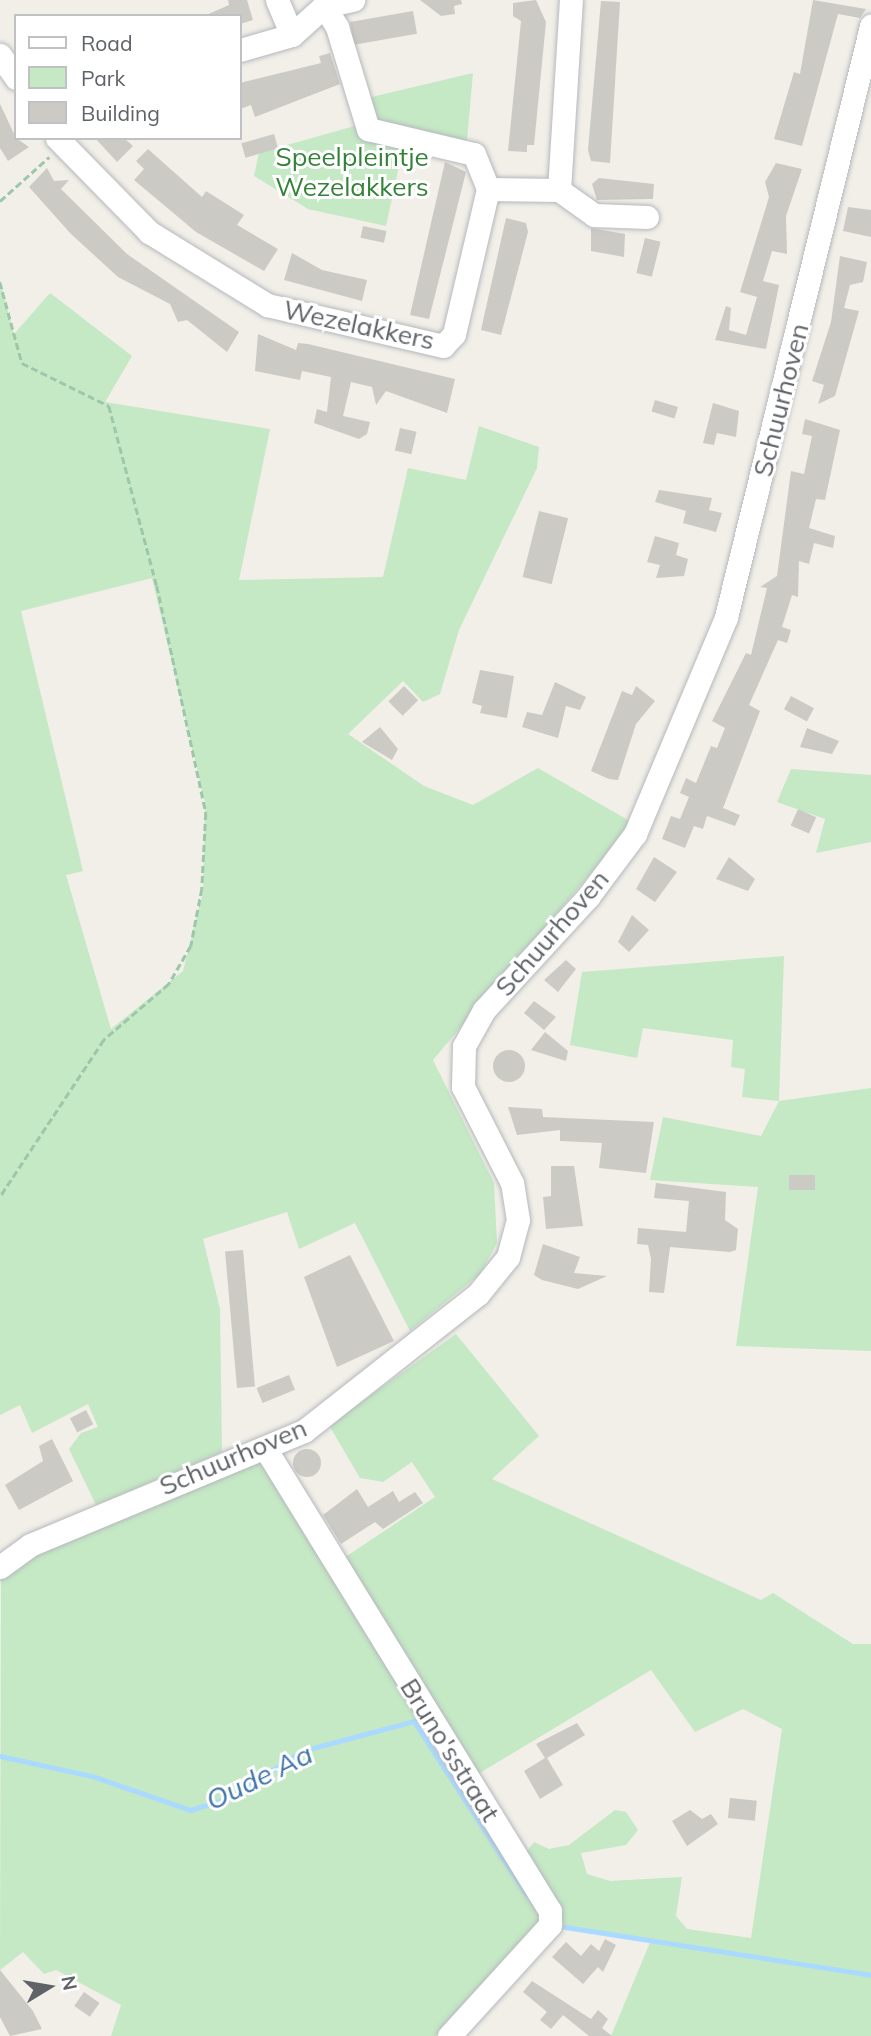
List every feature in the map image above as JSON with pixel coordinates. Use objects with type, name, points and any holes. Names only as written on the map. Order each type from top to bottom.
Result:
[{"type":"street","points":[[277,0],[292,35]]},
{"type":"street","points":[[242,49],[292,35],[324,6],[353,0]]},
{"type":"street","points":[[559,190],[571,0]]},
{"type":"street","points":[[324,6],[337,27],[368,130],[474,154],[488,189],[559,190],[594,215],[647,218]]},
{"type":"street","name":"Schuurhoven","points":[[1,1564],[228,1458],[265,1448],[304,1431],[478,1294],[508,1257],[518,1220],[512,1183],[463,1087],[464,1046],[484,1010],[588,897],[635,834],[726,617],[871,26]]},
{"type":"street","points":[[0,55],[14,75]]},
{"type":"street","name":"Wezelakkers","points":[[60,142],[149,232],[267,305],[443,346],[454,334],[488,189]]},
{"type":"street","name":"Bruno'sstraat","points":[[265,1448],[550,1911],[550,1925],[449,2036]]},
{"type":"path","points":[[0,201],[60,142]]},
{"type":"path","points":[[0,282],[22,363],[109,406],[160,599],[206,813],[202,889],[191,946],[169,984],[104,1040],[0,1197]]},
{"type":"green space","name":"Speelpleintje Wezelakkers","points":[[473,73],[466,152],[405,138],[386,226],[308,209],[254,176],[259,153],[365,123],[359,100]]},
{"type":"green space","points":[[0,280],[14,334],[50,293],[132,356],[105,402],[270,429],[239,580],[383,577],[408,468],[466,480],[479,426],[539,447],[537,468],[459,630],[440,694],[423,702],[403,681],[348,734],[424,786],[473,805],[538,768],[633,823],[433,1060],[494,1183],[497,1243],[480,1274],[410,1331],[355,1223],[299,1249],[287,1212],[203,1239],[220,1309],[222,1452],[96,1505],[69,1449],[81,1433],[98,1427],[88,1404],[32,1433],[20,1405],[0,1415]],"holes":[[[152,578],[205,803],[203,892],[183,971],[111,1029],[66,875],[83,871],[21,611]]]},
{"type":"green space","points":[[791,769],[871,775],[871,842],[816,853],[825,819],[777,802]]},
{"type":"green space","points":[[784,956],[779,1101],[742,1097],[745,1069],[731,1067],[733,1040],[643,1028],[637,1058],[570,1045],[582,972]]},
{"type":"green space","points":[[871,1088],[871,1351],[736,1346],[758,1187],[650,1180],[663,1117],[761,1136],[779,1101]]},
{"type":"green space","points":[[456,1334],[539,1436],[492,1479],[761,1600],[773,1593],[853,1644],[871,1644],[871,2036],[611,2036],[651,1940],[559,1926],[562,1908],[526,1852],[534,1842],[549,1849],[569,1845],[615,1810],[626,1812],[638,1830],[626,1845],[581,1853],[587,1874],[610,1881],[682,1877],[676,1916],[687,1929],[751,1938],[782,1729],[743,1709],[695,1732],[651,1670],[478,1774],[344,1558],[435,1497],[412,1462],[383,1482],[360,1478],[329,1425]]},
{"type":"green space","points":[[251,1461],[267,1463],[420,1711],[415,1722],[542,1919],[436,2036],[111,2036],[121,2005],[56,1970],[44,1974],[23,1952],[0,1970],[1,1581],[13,1563]]},
{"type":"building","points":[[228,0],[247,0],[253,20],[242,23],[242,14],[209,14],[229,5]]},
{"type":"building","points":[[420,0],[461,0],[462,4],[454,6],[455,14],[441,16]]},
{"type":"building","points":[[536,0],[546,22],[534,145],[527,145],[527,152],[508,151],[521,21],[513,16],[513,3]]},
{"type":"building","points":[[813,0],[866,9],[860,18],[838,14],[802,146],[774,139],[794,72],[800,74]]},
{"type":"building","points":[[601,1],[620,2],[610,163],[591,161],[588,150]]},
{"type":"building","points":[[413,11],[417,34],[354,45],[350,22]]},
{"type":"building","points":[[330,53],[340,84],[255,117],[251,105],[242,108],[242,83],[321,63],[319,56]]},
{"type":"building","points":[[0,104],[14,134],[14,140],[29,147],[8,161],[0,148]]},
{"type":"building","points":[[274,134],[278,148],[245,158],[241,143]]},
{"type":"building","points":[[97,140],[126,140],[133,146],[117,162]]},
{"type":"building","points":[[148,149],[202,197],[206,191],[244,215],[237,225],[278,249],[264,271],[196,232],[134,180],[144,169],[136,161]]},
{"type":"building","points":[[445,162],[466,172],[429,319],[410,315]]},
{"type":"building","points":[[776,163],[802,169],[786,216],[787,254],[772,251],[763,281],[779,285],[766,349],[715,340],[726,306],[731,308],[729,330],[746,335],[757,297],[740,292],[769,197],[765,182]]},
{"type":"building","points":[[47,168],[54,181],[69,180],[61,189],[127,254],[239,332],[227,352],[187,320],[178,322],[170,304],[118,277],[71,234],[29,187]]},
{"type":"building","points":[[599,178],[654,184],[653,199],[597,200],[592,184]]},
{"type":"building","points":[[848,207],[871,210],[871,237],[843,231]]},
{"type":"building","points":[[506,218],[526,223],[528,232],[501,335],[481,330]]},
{"type":"building","points":[[363,226],[386,231],[384,243],[361,238]]},
{"type":"building","points":[[591,228],[625,234],[624,257],[591,251]]},
{"type":"building","points":[[645,238],[661,242],[652,277],[636,273]]},
{"type":"building","points":[[292,253],[322,270],[367,280],[362,301],[284,280]]},
{"type":"building","points":[[840,256],[867,262],[863,282],[850,285],[844,308],[859,311],[835,396],[818,404],[824,385],[812,381],[831,322]]},
{"type":"building","points":[[258,334],[296,350],[298,343],[308,344],[455,379],[447,413],[386,391],[376,405],[372,387],[351,382],[343,416],[370,422],[367,434],[359,439],[314,423],[317,409],[327,412],[331,377],[302,371],[300,380],[255,371]]},
{"type":"building","points":[[655,400],[678,407],[674,418],[651,411]]},
{"type":"building","points":[[713,403],[739,411],[736,437],[717,433],[714,445],[703,443]]},
{"type":"building","points":[[805,419],[840,430],[825,500],[816,499],[809,528],[835,536],[833,548],[814,543],[809,564],[799,561],[798,597],[792,595],[782,627],[791,630],[787,643],[778,640],[749,705],[760,711],[723,808],[740,815],[735,826],[707,816],[703,829],[694,826],[685,848],[662,839],[671,816],[680,819],[689,797],[680,793],[686,778],[696,783],[711,746],[717,748],[725,728],[712,721],[746,653],[751,655],[767,588],[760,587],[777,576],[791,471],[804,474],[812,436],[802,434]]},
{"type":"building","points":[[400,428],[417,432],[411,454],[395,450]]},
{"type":"building","points":[[659,490],[712,498],[709,510],[722,513],[716,532],[683,523],[686,511],[655,502]]},
{"type":"building","points":[[539,511],[568,518],[552,584],[523,577]]},
{"type":"building","points":[[655,536],[679,543],[676,555],[688,559],[684,576],[656,578],[660,565],[647,562]]},
{"type":"building","points":[[480,670],[514,676],[507,718],[480,713],[482,706],[472,703]]},
{"type":"building","points":[[555,682],[586,697],[580,710],[566,706],[558,738],[522,727],[527,712],[542,715]]},
{"type":"building","points":[[404,686],[418,700],[403,716],[388,702]]},
{"type":"building","points":[[636,686],[655,701],[636,724],[618,780],[609,779],[591,771],[622,691],[632,695]]},
{"type":"building","points":[[791,696],[814,708],[807,721],[784,709]]},
{"type":"building","points":[[380,727],[398,749],[392,760],[362,742]]},
{"type":"building","points":[[807,728],[839,741],[832,754],[800,747]]},
{"type":"building","points":[[798,809],[816,817],[809,834],[791,825]]},
{"type":"building","points":[[654,857],[677,872],[655,902],[636,889]]},
{"type":"building","points":[[729,857],[755,879],[748,891],[716,879]]},
{"type":"building","points":[[632,915],[649,930],[629,952],[618,942]]},
{"type":"building","points":[[566,960],[576,969],[558,992],[544,980]]},
{"type":"building","points":[[534,1001],[556,1017],[544,1030],[524,1013]]},
{"type":"building","points":[[545,1032],[568,1051],[566,1061],[531,1050]]},
{"type":"building","points":[[509,1050],[520,1055],[525,1066],[520,1077],[509,1082],[498,1077],[493,1066],[498,1055]]},
{"type":"building","points":[[508,1107],[542,1109],[543,1117],[654,1122],[646,1173],[599,1168],[602,1143],[560,1141],[560,1130],[517,1135]]},
{"type":"building","points":[[551,1166],[574,1166],[583,1226],[546,1229],[543,1197],[551,1196]]},
{"type":"building","points":[[789,1175],[815,1175],[815,1190],[789,1190]]},
{"type":"building","points":[[656,1183],[726,1192],[725,1220],[738,1229],[736,1250],[730,1252],[670,1247],[664,1293],[649,1292],[651,1259],[648,1245],[637,1244],[638,1228],[686,1232],[689,1201],[654,1198]]},
{"type":"building","points":[[543,1244],[580,1257],[574,1273],[607,1276],[578,1289],[542,1280],[534,1275]]},
{"type":"building","points":[[243,1250],[255,1386],[237,1388],[225,1252]]},
{"type":"building","points":[[350,1255],[394,1341],[337,1367],[304,1277]]},
{"type":"building","points":[[289,1375],[295,1390],[263,1403],[257,1388]]},
{"type":"building","points":[[86,1410],[93,1424],[77,1432],[70,1418]]},
{"type":"building","points":[[52,1439],[73,1481],[19,1510],[5,1485],[43,1461],[39,1446]]},
{"type":"building","points":[[307,1449],[317,1453],[321,1463],[317,1473],[307,1477],[297,1473],[293,1463],[297,1453]]},
{"type":"building","points":[[357,1489],[368,1507],[393,1491],[399,1502],[415,1492],[423,1503],[383,1529],[375,1522],[341,1544],[323,1515]]},
{"type":"building","points":[[577,1723],[585,1735],[547,1758],[563,1785],[540,1799],[524,1771],[545,1758],[536,1744]]},
{"type":"building","points":[[730,1798],[757,1801],[755,1821],[728,1818]]},
{"type":"building","points":[[690,1810],[702,1819],[711,1814],[718,1824],[687,1846],[672,1821]]},
{"type":"building","points":[[605,1939],[616,1945],[603,1972],[598,1967],[583,1984],[552,1957],[566,1942],[581,1956],[591,1944],[599,1951]]},
{"type":"building","points":[[0,1970],[33,2011],[42,2029],[10,2036],[0,2017]]},
{"type":"building","points":[[532,1981],[591,2019],[598,2010],[608,2019],[602,2028],[612,2036],[589,2036],[563,2015],[551,2029],[540,2020],[547,2012],[523,1992]]},
{"type":"building","points":[[84,1992],[100,2003],[90,2017],[74,2006]]},
{"type":"waterway","name":"Oude Aa","points":[[0,1756],[92,1776],[191,1810],[231,1797],[302,1751],[414,1721],[527,1895]]},
{"type":"waterway","name":"Oude Aa","points":[[559,1926],[871,1975]]}]
